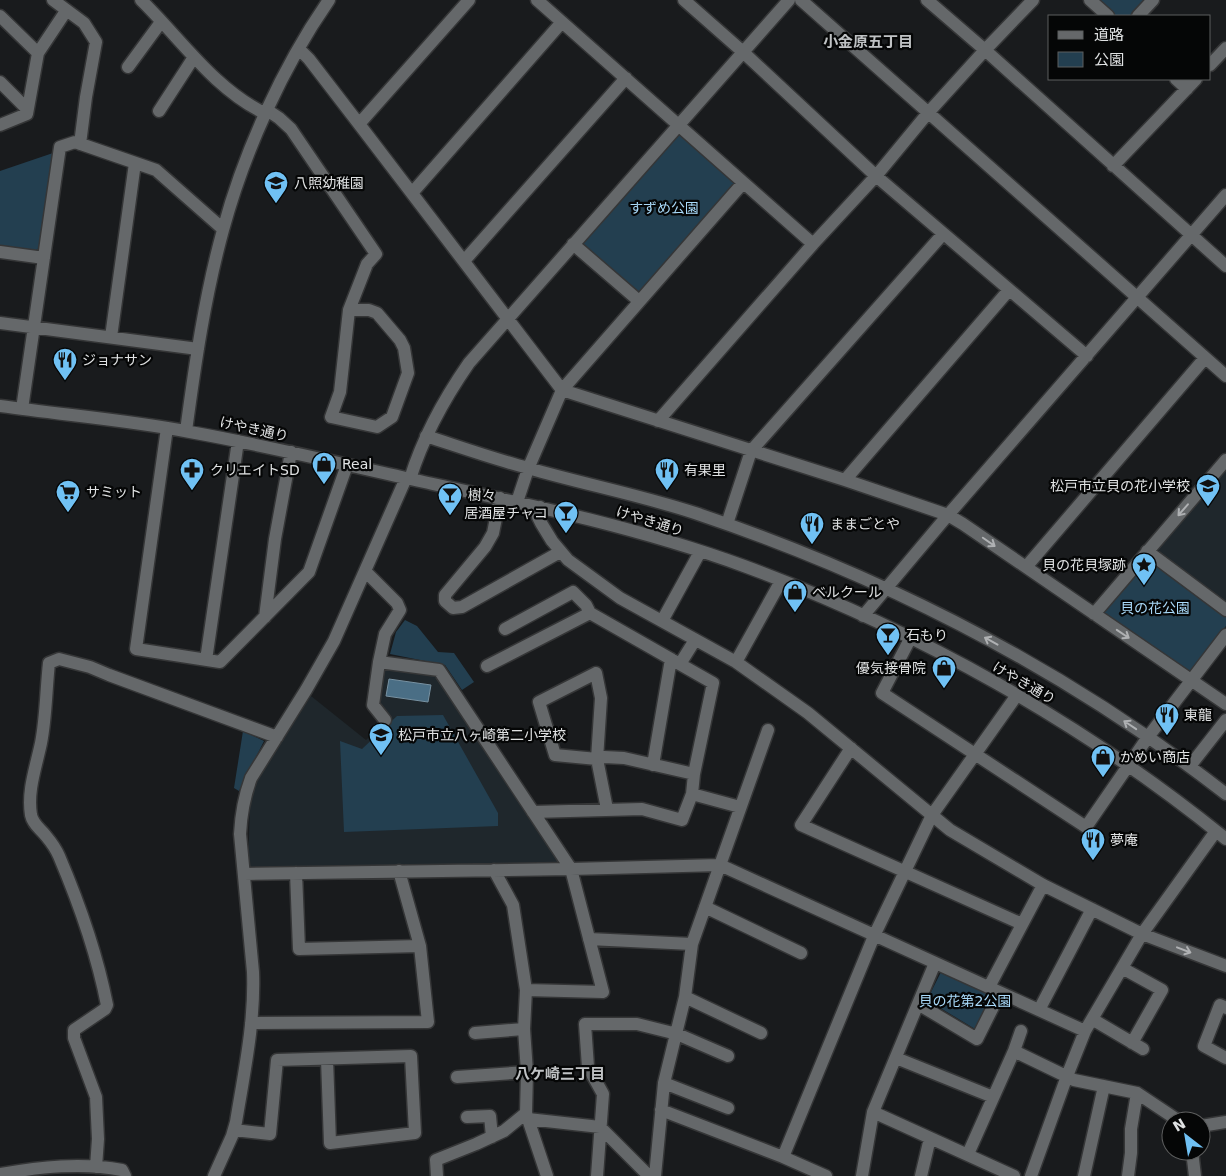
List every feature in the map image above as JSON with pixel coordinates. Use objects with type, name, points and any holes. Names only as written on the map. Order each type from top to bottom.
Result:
[{"type":"street","points":[[53,0],[84,22],[96,42],[80,144]]},
{"type":"street","points":[[142,0],[214,77],[255,108],[279,118],[291,129],[376,254],[367,264],[349,310],[340,392],[331,417],[377,426],[392,417],[408,373],[404,348],[400,340],[377,313],[369,310],[349,310]]},
{"type":"street","points":[[359,124],[469,0]]},
{"type":"street","points":[[537,0],[813,244]]},
{"type":"street","points":[[684,0],[743,52],[876,176],[1087,356]]},
{"type":"street","points":[[214,1176],[234,1130],[251,1023],[254,989],[240,834],[241,813],[245,793],[251,778],[306,690],[334,640],[426,436],[459,377],[507,318],[789,0]]},
{"type":"street","points":[[801,0],[1226,376]]},
{"type":"street","points":[[927,0],[1226,266]]},
{"type":"street","points":[[658,421],[813,244],[876,176],[985,50],[1033,0]]},
{"type":"street","points":[[1090,0],[1107,15]]},
{"type":"street","points":[[1139,15],[1153,0]]},
{"type":"street","points":[[186,431],[198,349],[223,230],[266,112],[322,2]]},
{"type":"street","points":[[0,124],[27,114],[38,53],[66,11]]},
{"type":"street","points":[[0,16],[38,53]]},
{"type":"street","points":[[128,67],[161,22]]},
{"type":"street","points":[[412,193],[562,22]]},
{"type":"street","points":[[1211,64],[1226,48]]},
{"type":"street","points":[[299,49],[309,59],[562,390],[845,480],[948,515],[1226,704]]},
{"type":"street","points":[[159,111],[194,57]]},
{"type":"street","points":[[464,261],[626,78]]},
{"type":"street","points":[[1177,80],[1187,89]]},
{"type":"street","points":[[1113,166],[1195,80]]},
{"type":"street","points":[[0,82],[28,109]]},
{"type":"street","points":[[22,409],[60,147],[75,142],[156,170],[223,230]]},
{"type":"street","points":[[111,337],[134,162]]},
{"type":"street","points":[[517,502],[528,468],[562,390],[743,183]]},
{"type":"street","points":[[863,616],[948,515],[1226,195]]},
{"type":"street","points":[[727,524],[751,451],[943,234]]},
{"type":"street","points":[[573,244],[639,301]]},
{"type":"street","points":[[0,252],[44,258]]},
{"type":"street","points":[[845,480],[1009,290]]},
{"type":"street","points":[[0,322],[198,349]]},
{"type":"street","points":[[1026,567],[1205,358]]},
{"type":"street","name":"けやき通り","points":[[0,406],[186,431],[291,452],[607,523],[741,565],[781,580],[863,616],[1017,695],[1128,765],[1226,839]]},
{"type":"street","points":[[167,428],[136,649],[220,662],[309,572],[347,465]]},
{"type":"street","points":[[426,436],[528,468],[612,489],[727,524],[829,563],[886,588],[980,635],[1039,668],[1148,737],[1226,794]]},
{"type":"street","points":[[206,660],[238,441]]},
{"type":"street","points":[[265,617],[275,538],[291,452]]},
{"type":"street","points":[[1094,614],[1226,460]]},
{"type":"street","points":[[500,498],[493,533],[485,548],[445,595],[445,601],[453,608],[462,607],[560,552]]},
{"type":"street","points":[[540,507],[538,517],[541,523],[560,552],[568,560],[603,587],[736,662],[808,713],[950,830],[1043,885],[1142,934],[1226,966]]},
{"type":"street","points":[[1147,551],[1226,610]]},
{"type":"street","points":[[662,621],[700,552]]},
{"type":"street","points":[[365,571],[396,603],[400,610],[385,634],[373,705],[385,720]]},
{"type":"street","points":[[736,662],[781,580]]},
{"type":"street","points":[[505,630],[573,592],[586,605],[590,613],[713,683],[694,774],[692,794],[682,820],[642,809],[533,812]]},
{"type":"street","points":[[487,666],[590,613]]},
{"type":"street","points":[[910,639],[882,693],[1086,827],[1148,737],[1226,635]]},
{"type":"street","points":[[653,764],[675,662],[695,640]]},
{"type":"street","points":[[96,1167],[98,1139],[96,1098],[74,1038],[74,1030],[105,1009],[107,1005],[100,972],[75,896],[58,854],[46,836],[37,827],[31,814],[31,789],[34,767],[41,743],[48,663],[59,659],[90,667],[277,736]]},
{"type":"street","points":[[379,662],[439,670],[571,869],[602,992],[526,990]]},
{"type":"street","points":[[607,809],[597,759],[601,698],[596,673],[539,702],[555,755],[597,759],[604,757],[624,758],[694,774]]},
{"type":"street","points":[[783,1157],[874,936],[932,815],[1017,695]]},
{"type":"street","points":[[1190,766],[1226,720]]},
{"type":"street","points":[[655,1176],[664,1083],[685,997],[692,944],[768,730]]},
{"type":"street","points":[[851,748],[801,825],[1022,924]]},
{"type":"street","points":[[692,794],[740,807]]},
{"type":"street","points":[[1031,1176],[1067,1076],[1089,1025],[1142,934],[1216,831]]},
{"type":"street","points":[[244,874],[720,865],[1039,1010],[1089,1025],[1137,1046],[1162,990],[1122,968]]},
{"type":"street","points":[[494,870],[513,905],[526,990],[524,1028],[527,1116],[547,1176]]},
{"type":"street","points":[[251,1023],[428,1022],[420,946],[399,871]]},
{"type":"street","points":[[296,873],[299,948],[420,946]]},
{"type":"street","points":[[988,987],[1043,885]]},
{"type":"street","points":[[705,907],[801,953]]},
{"type":"street","points":[[1039,1010],[1092,909]]},
{"type":"street","points":[[589,939],[692,944]]},
{"type":"street","points":[[862,1176],[873,1112],[935,963]]},
{"type":"street","points":[[918,1004],[977,1039],[1000,993]]},
{"type":"street","points":[[685,997],[760,1033]]},
{"type":"street","points":[[1226,1008],[1220,1005],[1204,1046],[1226,1058]]},
{"type":"street","points":[[597,1176],[603,1094],[588,1067],[585,1024],[637,1024],[677,1034],[728,1056]]},
{"type":"street","points":[[475,1034],[524,1028]]},
{"type":"street","points":[[968,1154],[1021,1031]]},
{"type":"street","points":[[1014,1051],[1074,1080],[1138,1093],[1164,1111]]},
{"type":"street","points":[[234,1130],[270,1134],[277,1060],[411,1056],[415,1133],[330,1143],[326,1059]]},
{"type":"street","points":[[896,1058],[993,1097]]},
{"type":"street","points":[[457,1076],[527,1072]]},
{"type":"street","points":[[664,1083],[728,1108]]},
{"type":"street","points":[[1084,1176],[1104,1086]]},
{"type":"street","points":[[1128,1176],[1131,1130],[1138,1093]]},
{"type":"street","points":[[661,1110],[783,1157],[826,1176]]},
{"type":"street","points":[[873,1112],[1014,1176]]},
{"type":"street","points":[[467,1117],[490,1116],[492,1137]]},
{"type":"street","points":[[437,1176],[436,1160],[492,1137],[527,1116],[600,1128],[649,1176]]},
{"type":"street","points":[[1211,1124],[1226,1122]]},
{"type":"street","points":[[922,1176],[930,1138]]},
{"type":"street","points":[[1193,1161],[1195,1176]]},
{"type":"street","points":[[0,1174],[50,1167],[96,1167],[122,1170],[125,1176]]},
{"type":"shaded area","name":"松戸市立貝の花小学校","points":[[1226,466],[1226,605],[1156,553],[1155,548]]},
{"type":"shaded area","name":"松戸市立八ヶ崎第二小学校","points":[[385,667],[438,675],[558,859],[557,864],[253,870],[248,868],[250,806],[254,787],[311,696],[366,740],[388,719],[376,704],[381,670]]},
{"type":"shaded area","points":[[389,679],[431,685],[428,702],[386,696]]},
{"type":"green space","points":[[1090,0],[1146,0],[1130,15],[1107,15]]},
{"type":"green space","name":"すずめ公園","points":[[677,135],[681,135],[734,181],[734,187],[641,292],[635,293],[582,246],[583,242]]},
{"type":"green space","points":[[53,153],[39,248],[35,251],[0,246],[0,171]]},
{"type":"green space","name":"貝の花公園","points":[[1149,559],[1226,617],[1226,626],[1192,671],[1187,673],[1104,616],[1103,610]]},
{"type":"green space","points":[[405,620],[417,626],[438,652],[454,653],[474,682],[462,690],[445,665],[390,654],[396,632]]},
{"type":"green space","points":[[443,715],[498,813],[498,826],[344,832],[340,741],[362,749],[397,716]]},
{"type":"green space","points":[[243,731],[264,741],[239,791],[234,788]]},
{"type":"green space","name":"貝の花第2公園","points":[[941,972],[992,993],[975,1029],[927,1000]]},
{"type":"place","name":"八照幼稚園","points":[[276,204]]},
{"type":"place","name":"ジョナサン","points":[[65,381]]},
{"type":"place","name":"Real","points":[[324,485]]},
{"type":"place","name":"クリエイトSD","points":[[192,491]]},
{"type":"place","name":"有果里","points":[[667,491]]},
{"type":"place","name":"松戸市立貝の花小学校","points":[[1208,507]]},
{"type":"place","name":"サミット","points":[[68,513]]},
{"type":"place","name":"樹々","points":[[450,516]]},
{"type":"place","name":"居酒屋チャコ","points":[[566,534]]},
{"type":"place","name":"ままごとや","points":[[812,545]]},
{"type":"place","name":"貝の花貝塚跡","points":[[1144,586]]},
{"type":"place","name":"ベルクール","points":[[795,613]]},
{"type":"place","name":"石もり","points":[[888,656]]},
{"type":"place","name":"優気接骨院","points":[[944,689]]},
{"type":"place","name":"東龍","points":[[1167,736]]},
{"type":"place","name":"松戸市立八ヶ崎第二小学校","points":[[381,756]]},
{"type":"place","name":"かめい商店","points":[[1103,778]]},
{"type":"place","name":"夢庵","points":[[1093,861]]},
{"type":"district","name":"小金原五丁目","points":[[868,42]]},
{"type":"district","name":"八ケ崎三丁目","points":[[560,1074]]}]
